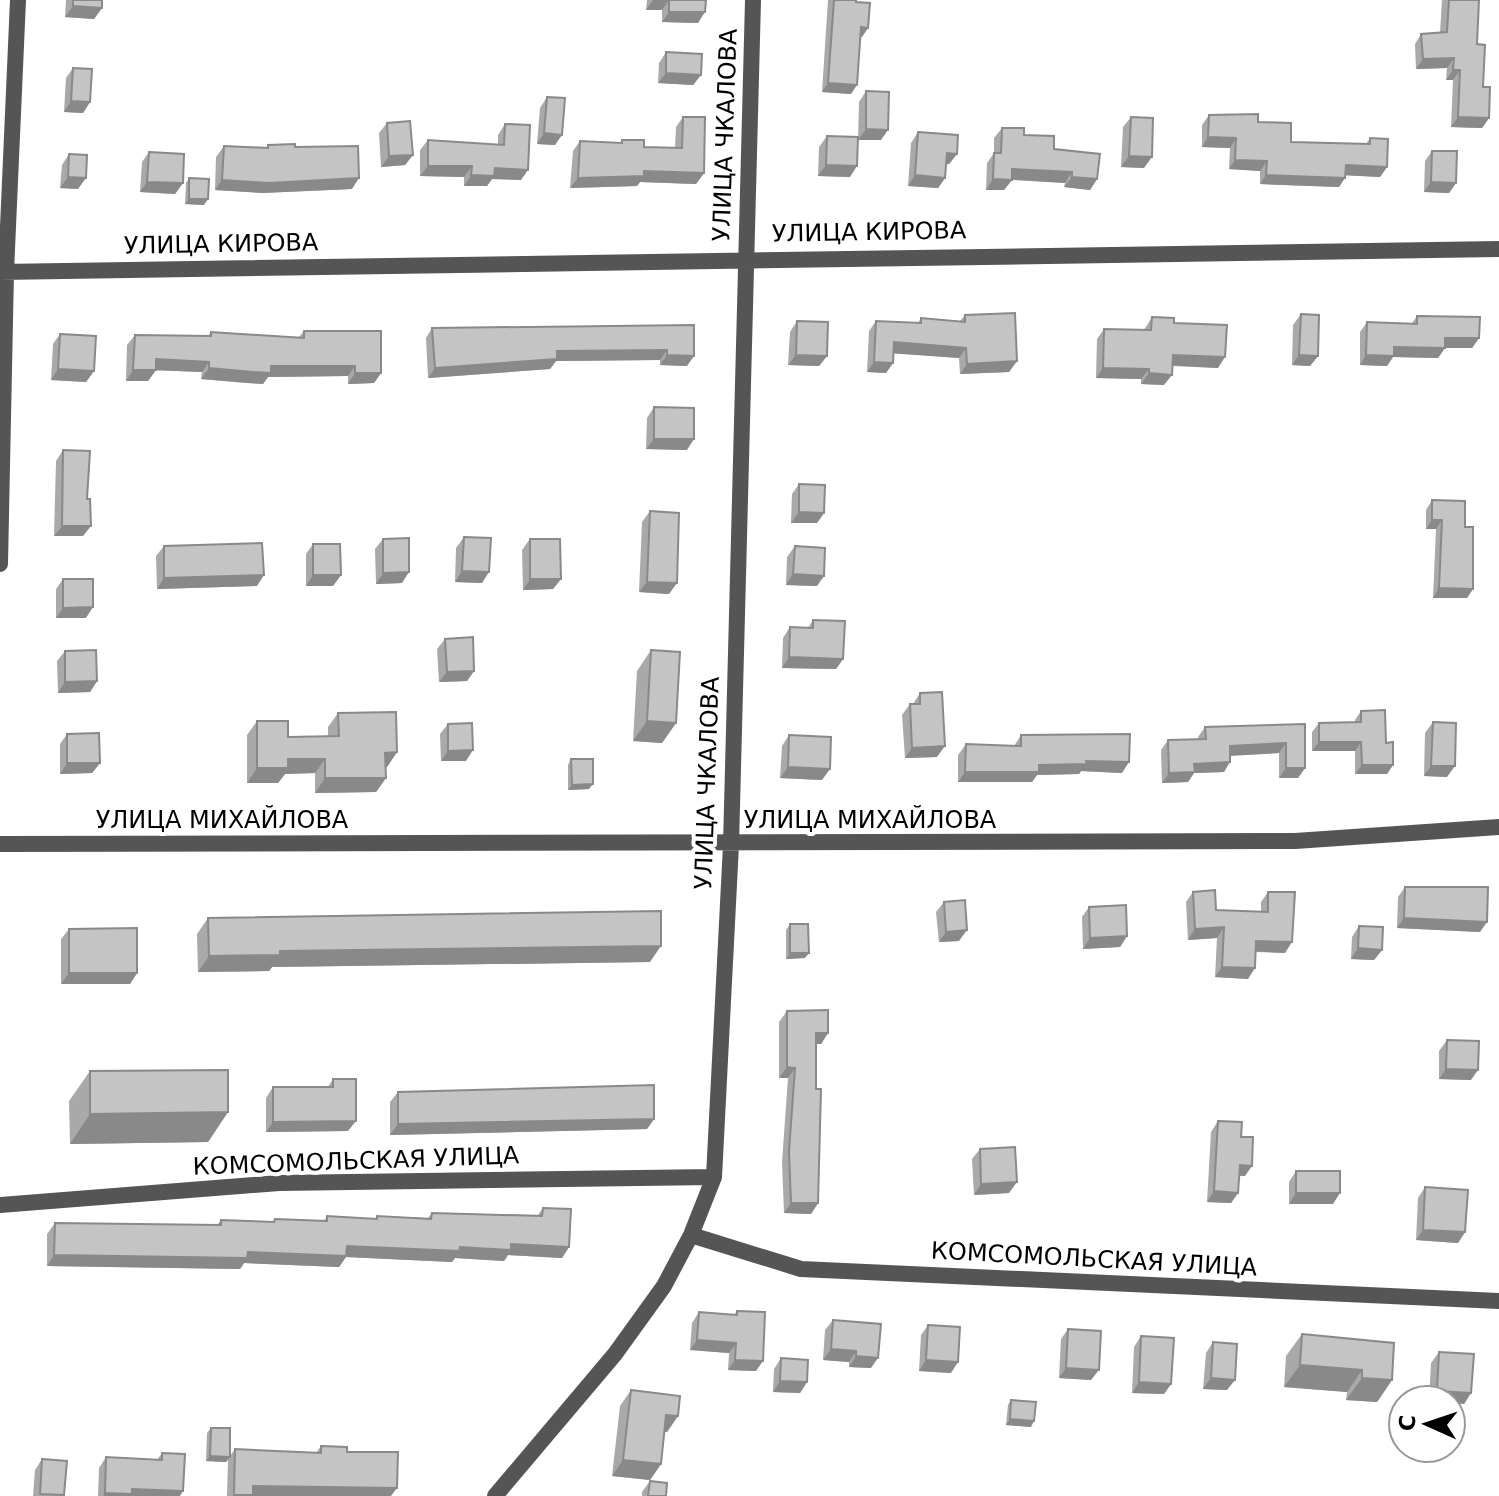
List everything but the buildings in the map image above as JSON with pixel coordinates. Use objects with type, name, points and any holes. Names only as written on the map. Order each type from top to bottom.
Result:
[{"type":"street","points":[[0,564],[3,272],[18,0]]},
{"type":"street","name":"УЛИЦА ЧКАЛОВА","points":[[495,1496],[615,1354],[664,1286],[691,1235],[714,1177],[731,845],[753,0]]},
{"type":"street","name":"УЛИЦА КИРОВА","points":[[3,272],[745,258],[1499,249]]},
{"type":"street","name":"УЛИЦА МИХАЙЛОВА","points":[[0,844],[731,845],[1295,841],[1499,827]]},
{"type":"street","name":"КОМСОМОЛЬСКАЯ УЛИЦА","points":[[0,1205],[279,1183],[714,1177]]},
{"type":"street","name":"КОМСОМОЛЬСКАЯ УЛИЦА","points":[[691,1235],[801,1269],[1499,1301]]}]
